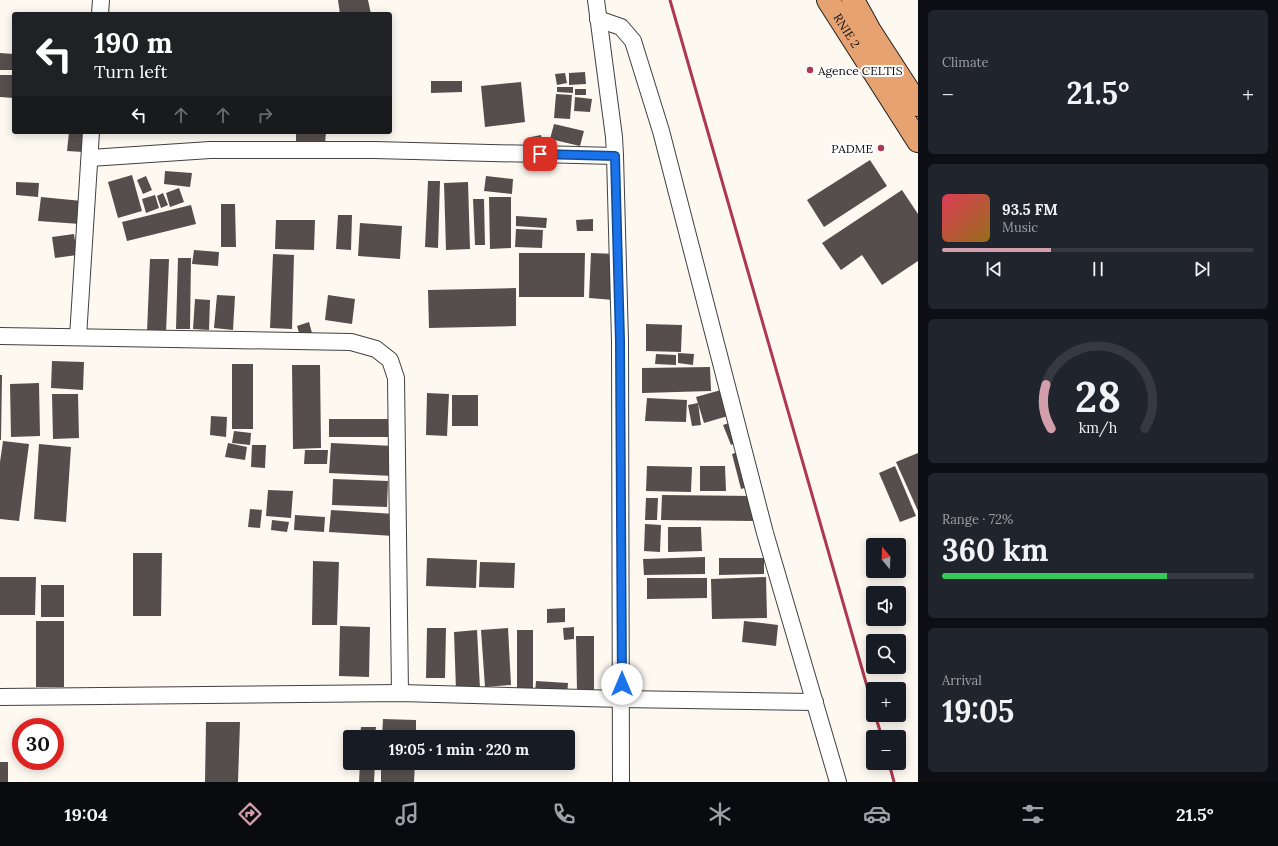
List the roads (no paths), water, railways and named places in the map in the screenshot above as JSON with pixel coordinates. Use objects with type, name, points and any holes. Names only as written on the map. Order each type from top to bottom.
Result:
[{"type":"highway","name":"RNIE 2","points":[[828,0],[918,141]]},
{"type":"highway","name":"RNIE 2","points":[[853,0],[870,32],[918,105]]},
{"type":"street","points":[[100,12],[101,0]]},
{"type":"street","points":[[596,0],[614,137],[615,156],[620,341],[621,782]]},
{"type":"street","points":[[598,19],[621,27],[633,41],[661,131],[765,533],[838,782]]},
{"type":"street","points":[[78,337],[91,134]]},
{"type":"street","points":[[90,158],[210,150],[382,150],[615,156]]},
{"type":"street","points":[[0,336],[352,342],[376,349],[390,360],[396,378],[400,693]]},
{"type":"street","points":[[0,697],[400,693],[815,702]]},
{"type":"railway","points":[[670,0],[866,683]]},
{"type":"railway","points":[[877,722],[880,730]]},
{"type":"railway","points":[[891,770],[894,782]]},
{"type":"place","name":"Agence CELTIS","points":[[810,70]]},
{"type":"place","name":"PADME","points":[[881,148]]}]
